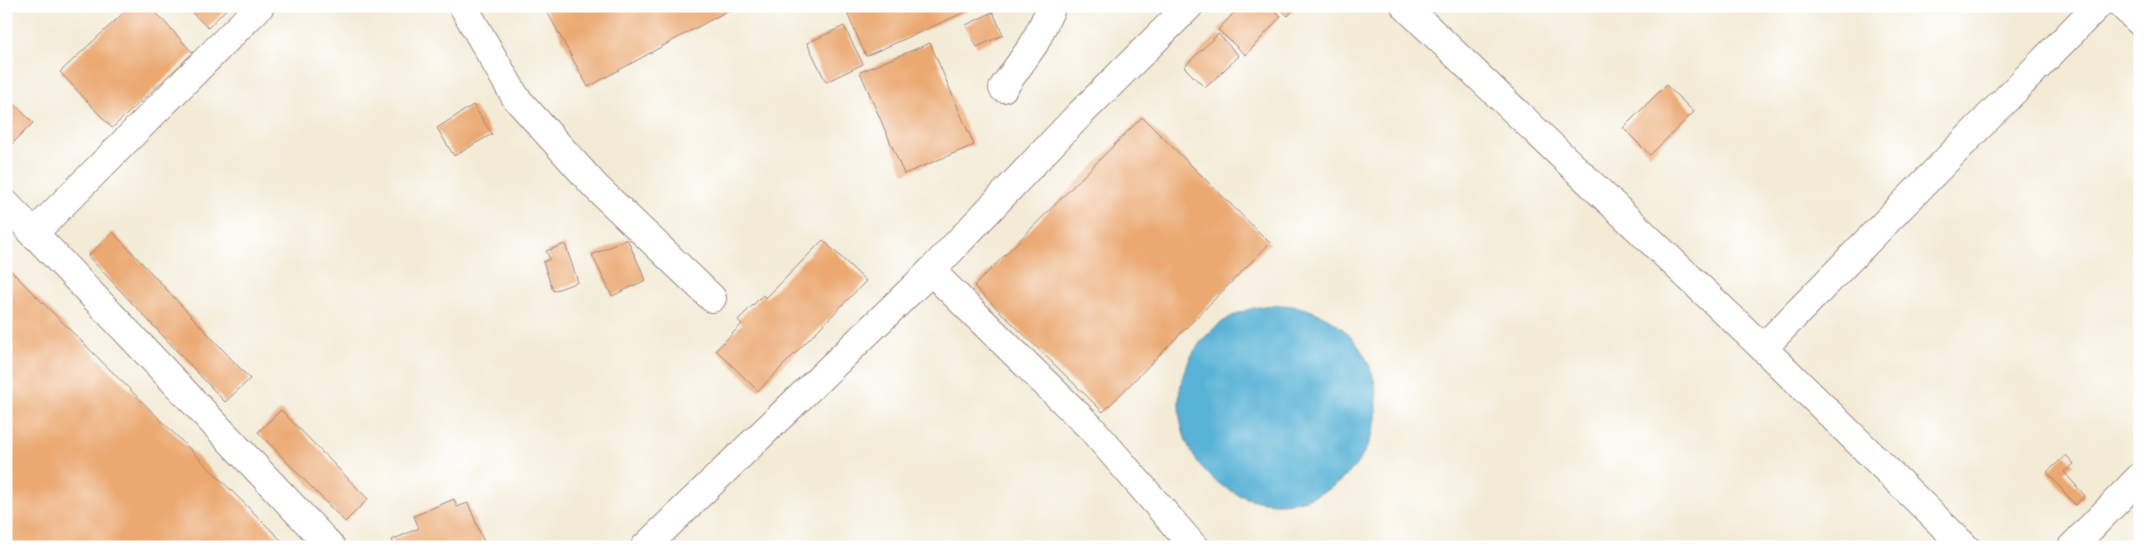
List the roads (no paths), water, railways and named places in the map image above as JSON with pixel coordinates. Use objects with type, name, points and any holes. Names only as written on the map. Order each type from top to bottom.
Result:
[{"type":"street","points":[[33,234],[260,6]]},
{"type":"street","points":[[463,6],[516,98],[595,186],[712,298]]},
{"type":"street","points":[[1003,88],[1034,44],[1052,6]]},
{"type":"street","points":[[645,547],[931,271],[1080,115],[1189,6]]},
{"type":"street","points":[[1405,6],[1764,348],[1965,547]]},
{"type":"street","points":[[1764,348],[2097,6]]},
{"type":"street","points":[[2124,6],[2140,22]]},
{"type":"street","points":[[6,204],[331,547]]},
{"type":"street","points":[[931,271],[1091,428],[1194,547]]},
{"type":"street","points":[[2072,547],[2140,477]]},
{"type":"water","points":[[1278,305],[1307,309],[1325,317],[1348,334],[1365,357],[1373,375],[1377,404],[1373,433],[1365,451],[1348,474],[1325,491],[1307,499],[1278,503],[1249,499],[1231,491],[1208,474],[1191,451],[1183,433],[1179,404],[1183,375],[1191,357],[1208,334],[1231,317],[1249,309]]}]
